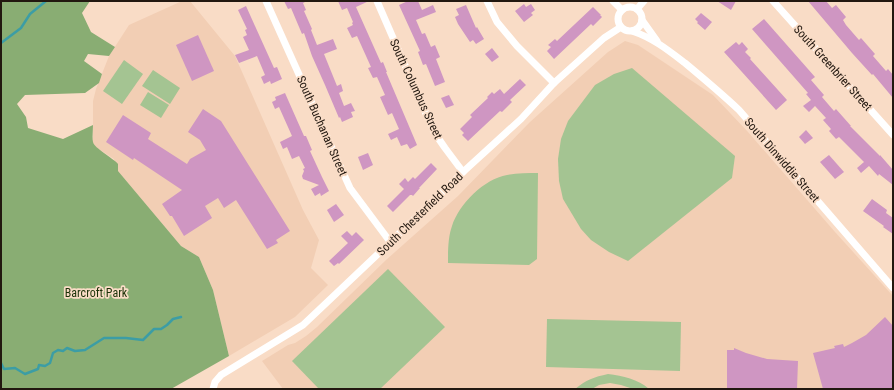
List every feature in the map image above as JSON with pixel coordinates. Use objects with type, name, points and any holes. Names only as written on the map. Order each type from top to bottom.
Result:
[{"type":"street","name":"South Buchanan Street","points":[[266,1],[350,188],[390,243]]},
{"type":"street","name":"South Columbus Street","points":[[377,1],[434,132],[444,148],[463,172]]},
{"type":"street","points":[[487,1],[497,22],[517,46],[554,83]]},
{"type":"street","points":[[613,1],[622,10]]},
{"type":"street","points":[[637,10],[644,1]]},
{"type":"street","name":"South Greenbrier Street","points":[[773,1],[893,135]]},
{"type":"street","points":[[630,7],[637,10],[640,12],[642,20],[639,27],[632,31],[625,30],[618,20],[622,10],[630,7]]},
{"type":"street","name":"South Dinwiddie Street","points":[[642,20],[659,43]]},
{"type":"street","name":"South Chesterfield Road","points":[[212,389],[215,382],[221,375],[303,325],[463,172],[521,119],[554,83],[604,38],[621,26]]},
{"type":"street","name":"South Dinwiddie Street","points":[[632,31],[643,34],[659,43],[720,92],[739,110],[893,288]]},
{"type":"shaded area","points":[[182,1],[190,1],[235,56],[303,210],[319,240],[311,268],[328,285],[295,317],[229,356],[213,290],[199,257],[181,246],[118,171],[114,159],[93,144],[93,101],[109,56],[129,25]]},
{"type":"shaded area","points":[[625,41],[638,45],[713,95],[748,132],[893,296],[893,389],[283,389],[262,361],[288,345],[295,343],[317,327],[386,260],[458,196],[530,122],[608,52]]},
{"type":"green space","name":"Barcroft Park","points":[[1,1],[90,1],[82,13],[91,32],[115,47],[109,56],[88,54],[84,61],[102,74],[99,83],[85,93],[25,95],[17,104],[26,117],[28,128],[63,139],[93,125],[94,144],[118,164],[118,171],[181,246],[199,257],[213,290],[229,356],[171,389],[1,389]]},
{"type":"green space","points":[[124,60],[143,74],[122,104],[103,91]]},
{"type":"green space","points":[[632,68],[735,156],[732,178],[628,261],[609,252],[591,240],[581,229],[563,199],[559,181],[558,159],[561,139],[568,121],[595,85],[614,74]]},
{"type":"green space","points":[[153,70],[180,88],[170,104],[142,86]]},
{"type":"green space","points":[[148,92],[169,105],[161,118],[140,105]]},
{"type":"green space","points":[[538,173],[537,259],[529,265],[448,263],[449,239],[452,226],[460,209],[466,201],[481,187],[498,177],[515,174]]},
{"type":"green space","points":[[388,269],[445,327],[380,389],[319,389],[292,361]]},
{"type":"green space","points":[[547,319],[681,322],[680,371],[546,367]]},
{"type":"green space","points":[[608,374],[630,378],[649,389],[633,389],[610,383],[599,385],[592,389],[575,389],[590,379]]},
{"type":"building","points":[[284,1],[307,1],[303,3],[306,10],[304,11],[317,45],[333,39],[337,49],[324,54],[337,86],[341,84],[343,91],[339,93],[344,106],[351,103],[355,111],[351,112],[353,117],[342,122],[340,117],[339,118],[312,56],[304,33],[302,34],[291,8],[288,9]]},
{"type":"building","points":[[338,1],[369,1],[356,7],[381,63],[383,62],[417,145],[410,149],[407,144],[401,146],[397,137],[391,140],[388,134],[399,129],[392,113],[388,115],[380,97],[385,95],[377,77],[373,78],[368,68],[371,67],[357,36],[352,38],[347,28],[353,25],[353,22],[347,8],[342,10]]},
{"type":"building","points":[[408,1],[418,1],[422,10],[433,5],[436,12],[416,20],[422,34],[425,33],[431,47],[435,45],[440,57],[436,59],[445,82],[435,86],[426,64],[423,65],[418,52],[420,51],[399,5]]},
{"type":"building","points":[[717,1],[736,1],[731,10]]},
{"type":"building","points":[[808,1],[826,1],[832,8],[836,5],[846,17],[843,20],[846,25],[859,40],[861,38],[875,54],[873,56],[886,71],[888,69],[893,75],[893,98],[873,74],[872,75],[852,53]]},
{"type":"building","points":[[524,4],[526,7],[531,4],[535,10],[531,13],[533,15],[524,22],[515,11]]},
{"type":"building","points":[[466,5],[476,28],[477,27],[484,39],[476,44],[473,40],[470,42],[455,17],[459,15],[456,9]]},
{"type":"building","points":[[246,6],[274,68],[277,67],[282,79],[271,84],[270,81],[264,84],[261,77],[265,75],[257,56],[239,63],[235,55],[249,50],[243,37],[247,35],[245,30],[247,29],[238,10]]},
{"type":"building","points":[[593,7],[602,17],[593,26],[591,24],[554,59],[547,51],[551,47],[548,45],[555,39],[557,41]]},
{"type":"building","points":[[701,13],[712,22],[705,30],[697,23],[698,22],[695,19]]},
{"type":"building","points":[[764,19],[815,77],[811,80],[824,95],[822,97],[834,111],[836,109],[850,126],[893,170],[893,185],[879,174],[878,176],[869,166],[861,173],[857,168],[864,162],[839,137],[836,139],[829,131],[831,129],[823,120],[826,118],[815,106],[809,112],[803,106],[811,100],[806,94],[808,93],[752,29]]},
{"type":"building","points":[[198,35],[214,71],[192,81],[176,45]]},
{"type":"building","points":[[736,42],[739,45],[742,42],[748,49],[745,52],[751,58],[750,59],[787,100],[776,110],[724,52]]},
{"type":"building","points":[[492,48],[499,57],[492,62],[485,54]]},
{"type":"building","points":[[520,79],[526,85],[510,100],[512,102],[502,112],[500,111],[468,141],[462,135],[464,133],[460,129],[472,117],[470,115],[488,98],[487,97],[492,92],[494,94],[500,89],[504,94]]},
{"type":"building","points":[[285,93],[304,136],[306,136],[312,150],[310,151],[329,191],[321,196],[320,193],[315,196],[311,189],[319,185],[303,179],[303,169],[305,168],[299,156],[292,159],[287,147],[283,149],[280,142],[292,136],[279,107],[275,109],[272,102],[276,100],[275,97]]},
{"type":"building","points":[[449,95],[454,105],[446,108],[441,98]]},
{"type":"building","points":[[203,109],[221,121],[290,231],[276,240],[278,243],[267,249],[236,200],[224,208],[218,198],[205,206],[212,218],[184,236],[172,216],[170,216],[162,204],[182,190],[134,158],[133,160],[106,142],[123,115],[151,133],[148,139],[187,164],[190,159],[206,150],[200,140],[188,132]]},
{"type":"building","points":[[806,130],[813,138],[805,144],[799,137]]},
{"type":"building","points":[[368,153],[373,165],[363,170],[358,157]]},
{"type":"building","points":[[829,155],[844,172],[835,179],[820,162]]},
{"type":"building","points":[[431,163],[437,169],[413,196],[410,195],[393,212],[387,206],[404,189],[399,184],[405,178],[408,182],[413,177],[415,179]]},
{"type":"building","points":[[872,199],[887,210],[886,213],[893,218],[893,234],[863,211]]},
{"type":"building","points":[[336,204],[344,215],[334,222],[327,210]]},
{"type":"building","points":[[347,231],[352,236],[356,232],[364,240],[339,264],[338,263],[334,266],[329,261],[348,243],[341,236]]},
{"type":"building","points":[[885,317],[893,326],[893,389],[823,389],[813,353],[835,348],[834,346],[843,344],[844,347],[852,343],[866,335]]},
{"type":"building","points":[[734,348],[767,359],[798,361],[797,389],[727,389],[727,350],[734,350]]},
{"type":"waterway","points":[[1,43],[21,28],[30,14],[46,1]]},
{"type":"waterway","points":[[1,363],[4,369],[15,368],[25,374],[38,369],[39,365],[45,366],[50,363],[53,353],[58,350],[63,351],[67,348],[75,351],[85,350],[104,338],[143,340],[154,329],[161,329],[173,319],[181,317]]}]
